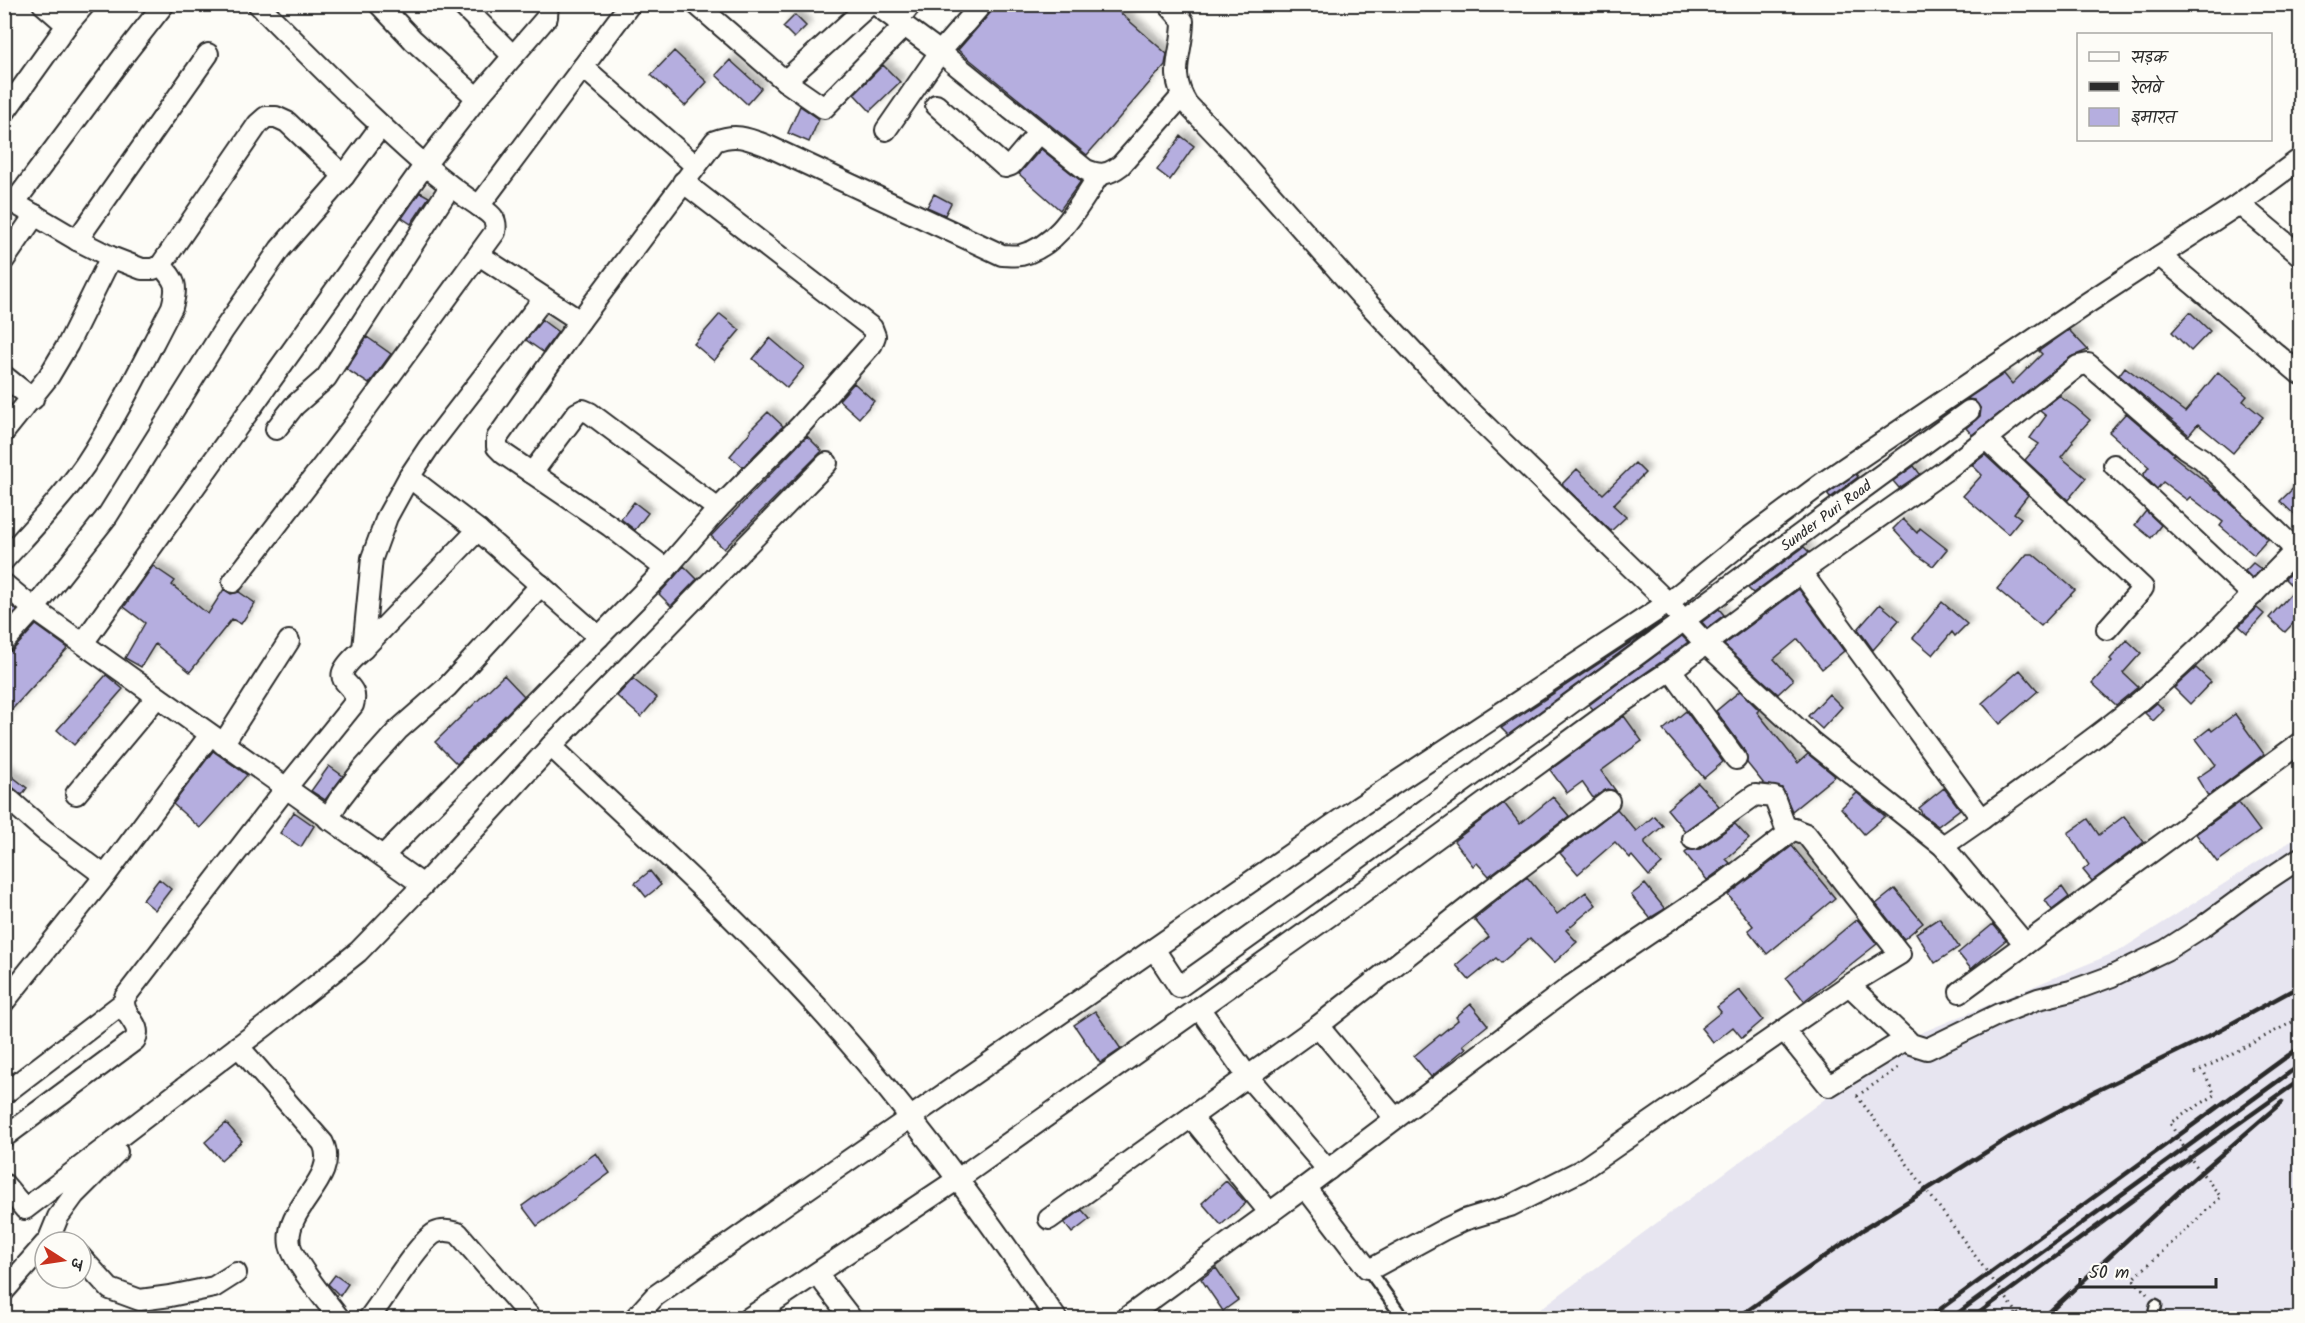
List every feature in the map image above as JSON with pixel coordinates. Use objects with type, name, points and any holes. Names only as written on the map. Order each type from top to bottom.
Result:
[{"type":"street","points":[[43,4],[67,25]]},
{"type":"street","points":[[4,113],[67,25],[86,4]]},
{"type":"street","points":[[164,4],[9,200],[111,257],[142,269],[153,269],[161,265],[258,124],[266,117],[276,117],[287,122],[344,176]]},
{"type":"street","points":[[233,582],[357,421],[479,255],[495,232],[497,224],[493,216],[424,166],[258,4]]},
{"type":"street","points":[[379,4],[413,40],[477,98]]},
{"type":"street","points":[[461,4],[513,56]]},
{"type":"street","points":[[83,643],[424,166],[477,98],[547,17],[548,4]]},
{"type":"street","points":[[785,81],[872,4],[940,52],[1086,170],[1099,175],[1112,172],[1121,165],[1182,96]]},
{"type":"street","points":[[704,7],[785,81],[824,108],[901,24],[911,4]]},
{"type":"street","points":[[886,130],[940,52],[982,4]]},
{"type":"street","points":[[1168,4],[1183,21],[1183,33],[1176,63],[1182,96],[1362,297],[1458,399],[1668,603],[1705,643],[1813,743],[1943,846],[2025,944]]},
{"type":"street","points":[[479,206],[583,67],[622,7]]},
{"type":"street","points":[[77,240],[208,54]]},
{"type":"street","points":[[583,67],[696,166]]},
{"type":"street","points":[[936,105],[1005,167],[1011,165],[1039,132]]},
{"type":"street","points":[[4,642],[34,609],[108,515],[224,331],[280,249],[344,176],[381,126]]},
{"type":"street","points":[[666,569],[610,526],[504,454],[497,447],[497,438],[580,321],[715,141],[728,136],[746,138],[1002,255],[1020,255],[1044,244],[1065,227],[1099,175]]},
{"type":"street","points":[[635,1318],[655,1296],[1357,808],[1668,603],[1746,540],[1824,482],[2297,166]]},
{"type":"street","points":[[383,856],[666,569],[718,509],[800,426],[872,344],[875,336],[872,328],[683,182]]},
{"type":"street","points":[[276,429],[294,406],[326,378],[450,187]]},
{"type":"street","points":[[2239,204],[2301,255]]},
{"type":"street","points":[[4,260],[35,215]]},
{"type":"street","points":[[479,255],[580,321]]},
{"type":"street","points":[[2160,256],[2301,374]]},
{"type":"street","points":[[4,432],[33,399],[68,344],[111,257]]},
{"type":"street","points":[[4,560],[55,503],[84,466],[109,427],[172,308],[176,283],[161,265]]},
{"type":"street","points":[[363,649],[372,558],[387,517],[429,447],[544,298]]},
{"type":"street","points":[[749,1318],[958,1179],[1356,897],[1623,702],[1671,670],[1801,572],[1946,470],[2078,366],[2088,364],[2185,448],[2202,459],[2298,548],[2253,595],[2122,717],[1943,846]]},
{"type":"street","points":[[4,376],[33,399]]},
{"type":"street","points":[[531,473],[578,413],[583,410],[657,461],[718,509]]},
{"type":"street","name":"Sunder Puri Road","points":[[1179,987],[1372,850],[1683,619],[1969,411]]},
{"type":"street","points":[[1986,439],[2143,588],[2108,629]]},
{"type":"street","points":[[4,1184],[25,1209],[358,952],[551,746],[827,463]]},
{"type":"street","points":[[2114,465],[2253,595]]},
{"type":"street","points":[[410,477],[478,530],[599,637]]},
{"type":"street","points":[[4,1094],[123,1003],[125,997],[286,788],[353,705],[354,693],[343,680],[342,670],[347,663],[478,530]]},
{"type":"street","points":[[1801,572],[1982,819]]},
{"type":"street","points":[[4,584],[34,609],[423,885]]},
{"type":"street","points":[[328,819],[339,800],[363,769],[398,730],[447,687],[541,585]]},
{"type":"street","points":[[4,1002],[216,739],[289,641]]},
{"type":"street","points":[[1671,670],[1736,759]]},
{"type":"street","points":[[76,794],[157,697]]},
{"type":"street","points":[[1960,992],[2301,743]]},
{"type":"street","points":[[551,746],[798,986],[911,1119],[958,1179],[1056,1318]]},
{"type":"street","points":[[4,795],[45,831],[105,876]]},
{"type":"street","points":[[1305,1187],[1367,1268],[1373,1268],[1454,1225],[1510,1206],[1580,1171],[1849,985],[1900,954],[1806,834],[1785,826],[1774,797],[1755,795],[1693,839]]},
{"type":"street","points":[[1049,1220],[1318,1026],[1492,888],[1609,801]]},
{"type":"street","points":[[1126,1318],[1328,1170],[1571,986],[1724,883],[1794,829]]},
{"type":"street","points":[[1849,985],[1906,1039],[1918,1048],[1928,1049],[1999,1014],[2112,976],[2175,944],[2301,858]]},
{"type":"street","points":[[1154,949],[1179,987],[1248,1077],[1328,1170]]},
{"type":"street","points":[[4,1137],[135,1040],[138,1034],[137,1027],[123,1003]]},
{"type":"street","points":[[1318,1026],[1395,1118]]},
{"type":"street","points":[[1784,1030],[1829,1086],[1906,1039]]},
{"type":"street","points":[[238,1046],[323,1143],[328,1154],[324,1169],[295,1219],[290,1232],[290,1246],[298,1261],[339,1318]]},
{"type":"street","points":[[54,1230],[58,1217],[74,1195],[110,1158],[145,1132],[210,1068]]},
{"type":"street","points":[[1192,1118],[1270,1213]]},
{"type":"street","points":[[370,1318],[420,1247],[432,1234],[444,1230],[458,1233],[531,1318]]},
{"type":"street","points":[[4,1291],[33,1260]]},
{"type":"street","points":[[93,1270],[111,1289],[140,1300],[214,1287],[236,1273]]},
{"type":"street","points":[[817,1274],[851,1318]]},
{"type":"lane","points":[[1367,1268],[1403,1318]]},
{"type":"lane","points":[[2153,1318],[2156,1305]]},
{"type":"path","points":[[2195,1073],[2301,1018]]},
{"type":"path","points":[[1901,1066],[1857,1096],[2021,1318]]},
{"type":"path","points":[[2156,1305],[2133,1278],[2220,1197],[2190,1158],[2170,1123],[2215,1095],[2203,1070]]},
{"type":"path","points":[[2010,1318],[2016,1313]]},
{"type":"shaded area","points":[[2300,835],[2300,1318],[1528,1318],[1906,1039],[2119,951]]},
{"type":"building","points":[[994,4],[1110,4],[1167,54],[1165,65],[1087,155],[958,50],[991,12]]},
{"type":"building","points":[[795,15],[806,26],[794,38],[783,27]]},
{"type":"building","points":[[674,51],[707,82],[685,106],[651,75]]},
{"type":"building","points":[[730,60],[761,88],[747,104],[716,75]]},
{"type":"building","points":[[883,65],[900,82],[870,111],[854,94]]},
{"type":"building","points":[[800,106],[819,119],[809,142],[788,133]]},
{"type":"building","points":[[1181,136],[1194,146],[1170,180],[1157,170]]},
{"type":"building","points":[[1041,149],[1081,181],[1060,210],[1019,174]]},
{"type":"building","points":[[420,192],[429,197],[411,224],[402,218]]},
{"type":"building","points":[[934,194],[951,203],[945,215],[927,207]]},
{"type":"building","points":[[2190,312],[2210,331],[2191,351],[2172,332]]},
{"type":"building","points":[[720,314],[740,330],[714,361],[694,344]]},
{"type":"building","points":[[542,320],[558,332],[543,352],[526,340]]},
{"type":"building","points":[[2069,330],[2088,350],[2071,357],[1972,435],[1966,428],[1980,416],[1981,409],[1974,400],[1967,399],[2004,374],[2012,384],[2042,354],[2039,351]]},
{"type":"building","points":[[367,337],[391,354],[369,384],[346,369]]},
{"type":"building","points":[[770,338],[804,367],[787,388],[753,359]]},
{"type":"building","points":[[2125,367],[2185,412],[2218,372],[2247,396],[2243,401],[2263,417],[2233,453],[2198,424],[2189,435],[2119,375]]},
{"type":"building","points":[[854,383],[874,401],[859,418],[839,400]]},
{"type":"building","points":[[2059,396],[2090,420],[2072,440],[2073,442],[2061,457],[2086,478],[2068,500],[2025,460],[2039,444],[2030,438],[2046,416],[2040,411]]},
{"type":"building","points":[[768,412],[783,426],[743,467],[730,456],[750,430]]},
{"type":"building","points":[[2126,413],[2174,454],[2172,455],[2220,493],[2268,539],[2254,555],[2220,526],[2223,522],[2190,497],[2187,500],[2163,482],[2157,489],[2143,475],[2149,467],[2109,432]]},
{"type":"building","points":[[807,436],[822,451],[724,549],[711,536]]},
{"type":"building","points":[[1985,455],[2028,495],[2014,513],[2021,518],[2008,534],[1963,496],[1982,475],[1972,465]]},
{"type":"building","points":[[1635,463],[1645,473],[1613,505],[1626,517],[1611,531],[1562,484],[1577,469],[1603,494]]},
{"type":"building","points":[[1914,466],[1920,474],[1899,488],[1893,481]]},
{"type":"building","points":[[1856,474],[1858,477],[1830,498],[1827,494]]},
{"type":"building","points":[[2301,481],[2301,521],[2280,501]]},
{"type":"building","points":[[634,502],[648,513],[635,530],[621,519]]},
{"type":"building","points":[[2146,511],[2161,525],[2151,538],[2135,525]]},
{"type":"building","points":[[1903,519],[1917,533],[1920,528],[1947,549],[1933,566],[1916,554],[1893,529]]},
{"type":"building","points":[[1804,547],[1809,552],[1753,593],[1748,588]]},
{"type":"building","points":[[2027,554],[2033,554],[2075,590],[2041,626],[1997,589]]},
{"type":"building","points":[[2253,563],[2261,569],[2252,578],[2245,571]]},
{"type":"building","points":[[2298,565],[2301,567],[2301,615],[2285,632],[2269,618],[2295,589],[2285,579]]},
{"type":"building","points":[[153,566],[175,581],[172,585],[208,614],[224,589],[231,594],[239,592],[255,603],[241,624],[232,619],[190,672],[155,644],[141,667],[125,658],[145,623],[124,607]]},
{"type":"building","points":[[684,566],[697,579],[671,606],[659,594]]},
{"type":"building","points":[[1799,589],[1844,651],[1822,669],[1798,639],[1774,659],[1793,680],[1778,694],[1724,645]]},
{"type":"building","points":[[4,600],[17,610],[4,624]]},
{"type":"building","points":[[1942,602],[1967,624],[1955,636],[1952,632],[1933,655],[1913,638]]},
{"type":"building","points":[[1880,604],[1899,620],[1873,650],[1858,629]]},
{"type":"building","points":[[2257,608],[2264,614],[2247,633],[2239,626]]},
{"type":"building","points":[[1719,609],[1724,615],[1707,628],[1702,622]]},
{"type":"building","points":[[1663,621],[1508,735],[1501,728]]},
{"type":"building","points":[[36,625],[68,648],[4,718],[4,654],[13,650]]},
{"type":"building","points":[[1682,636],[1688,642],[1664,660],[1593,709],[1589,705]]},
{"type":"building","points":[[2127,640],[2141,653],[2123,673],[2138,687],[2116,705],[2092,683]]},
{"type":"building","points":[[2196,668],[2211,682],[2190,704],[2174,688]]},
{"type":"building","points":[[2020,670],[2038,691],[2000,724],[1982,703]]},
{"type":"building","points":[[106,675],[123,689],[74,745],[57,730]]},
{"type":"building","points":[[504,675],[524,696],[457,764],[435,742]]},
{"type":"building","points":[[633,679],[657,698],[641,717],[617,696]]},
{"type":"building","points":[[1740,691],[1759,710],[1757,712],[1798,763],[1808,754],[1835,776],[1792,811],[1782,788],[1764,784],[1747,763],[1746,752],[1716,711]]},
{"type":"building","points":[[1829,694],[1842,707],[1822,729],[1808,716]]},
{"type":"building","points":[[2157,703],[2164,710],[2153,721],[2145,713]]},
{"type":"building","points":[[1686,711],[1723,762],[1704,778],[1663,730]]},
{"type":"building","points":[[2235,714],[2264,754],[2208,796],[2197,778],[2216,765],[2196,739],[2210,728],[2212,731]]},
{"type":"building","points":[[1624,716],[1642,741],[1601,771],[1616,791],[1607,789],[1593,798],[1582,782],[1567,793],[1550,770]]},
{"type":"building","points":[[213,751],[247,775],[200,828],[173,804]]},
{"type":"building","points":[[329,766],[343,776],[325,800],[311,791]]},
{"type":"building","points":[[4,770],[27,788],[22,795],[4,783]]},
{"type":"building","points":[[1698,783],[1719,806],[1685,831],[1667,809]]},
{"type":"building","points":[[1944,788],[1960,809],[1938,826],[1923,815],[1919,808]]},
{"type":"building","points":[[1857,793],[1885,816],[1864,834],[1841,808]]},
{"type":"building","points":[[1553,797],[1569,816],[1489,876],[1477,863],[1473,866],[1454,841],[1504,803],[1520,824]]},
{"type":"building","points":[[2239,803],[2260,831],[2217,862],[2196,834]]},
{"type":"building","points":[[1617,809],[1636,831],[1654,816],[1663,826],[1645,841],[1662,864],[1649,876],[1632,856],[1630,858],[1615,842],[1578,874],[1560,853]]},
{"type":"building","points":[[294,812],[314,826],[301,847],[280,833]]},
{"type":"building","points":[[2124,816],[2144,842],[2092,881],[2083,870],[2089,865],[2068,833],[2088,819],[2099,835]]},
{"type":"building","points":[[1735,824],[1749,839],[1726,859],[1730,863],[1707,880],[1685,853],[1688,850],[1700,849]]},
{"type":"building","points":[[1792,846],[1835,898],[1767,954],[1748,930],[1753,926],[1728,895]]},
{"type":"building","points":[[650,871],[661,885],[646,897],[635,883]]},
{"type":"building","points":[[1527,877],[1557,914],[1586,892],[1596,905],[1566,930],[1577,942],[1554,963],[1530,938],[1501,963],[1496,958],[1469,980],[1456,965],[1489,937],[1474,919]]},
{"type":"building","points":[[159,879],[171,889],[155,910],[143,900]]},
{"type":"building","points":[[1645,884],[1665,909],[1650,918],[1631,895]]},
{"type":"building","points":[[2062,887],[2069,897],[2052,910],[2045,900]]},
{"type":"building","points":[[1895,889],[1923,923],[1904,939],[1876,904]]},
{"type":"building","points":[[1939,918],[1959,947],[1935,963],[1916,933]]},
{"type":"building","points":[[1857,919],[1877,944],[1804,1001],[1786,978]]},
{"type":"building","points":[[1993,924],[2006,940],[1971,969],[1958,953]]},
{"type":"building","points":[[1739,990],[1763,1020],[1742,1038],[1733,1027],[1713,1043],[1701,1028],[1721,1012],[1717,1007]]},
{"type":"building","points":[[1471,1004],[1488,1025],[1463,1045],[1466,1048],[1431,1077],[1414,1056],[1458,1020],[1456,1017]]},
{"type":"building","points":[[1095,1011],[1121,1049],[1100,1063],[1074,1025]]},
{"type":"building","points":[[226,1123],[242,1141],[221,1160],[205,1142]]},
{"type":"building","points":[[596,1153],[610,1173],[537,1226],[522,1206]]},
{"type":"building","points":[[1226,1181],[1246,1203],[1221,1225],[1202,1203]]},
{"type":"building","points":[[1082,1210],[1090,1219],[1072,1233],[1064,1223]]},
{"type":"building","points":[[1216,1268],[1238,1300],[1223,1311],[1201,1279]]},
{"type":"building","points":[[335,1275],[348,1284],[340,1296],[328,1284]]},
{"type":"railway","points":[[1737,1318],[1864,1229],[2010,1137],[2092,1093],[2205,1038],[2300,986]]},
{"type":"railway","points":[[1928,1318],[2300,1047]]},
{"type":"railway","points":[[1951,1318],[2300,1065]]},
{"type":"railway","points":[[1972,1318],[2300,1080]]},
{"type":"railway","points":[[2043,1318],[2184,1187],[2282,1102]]}]
